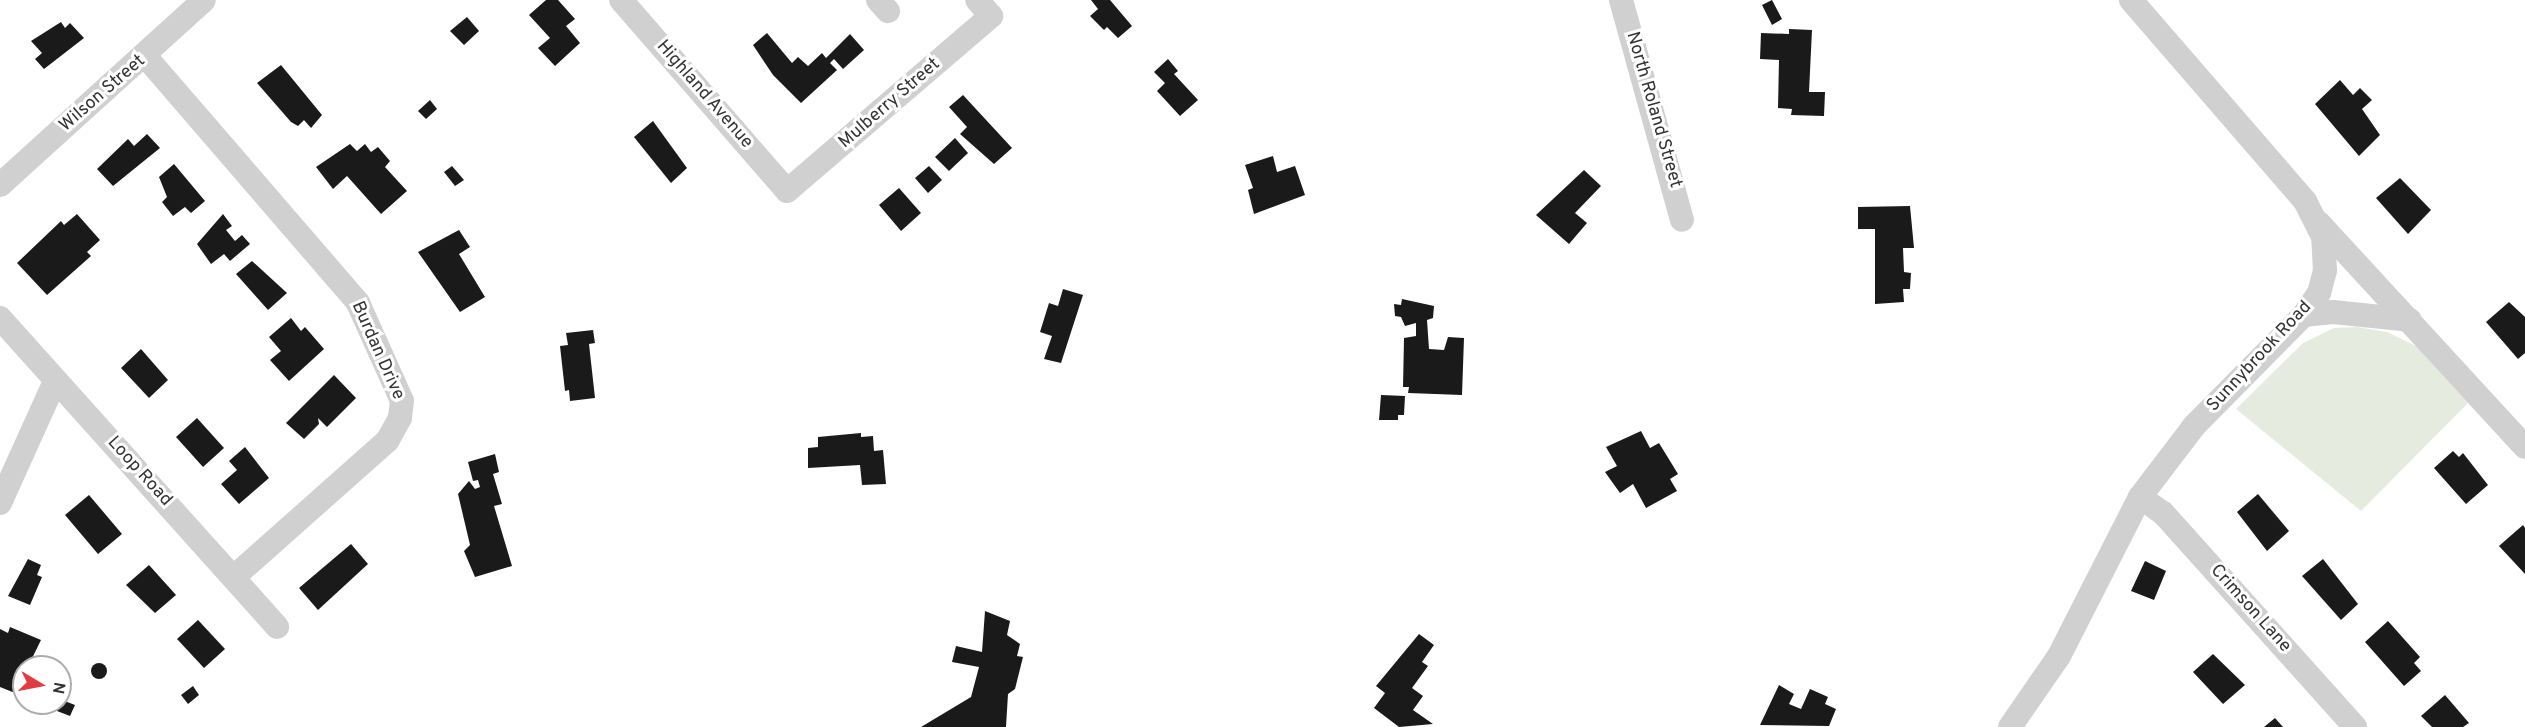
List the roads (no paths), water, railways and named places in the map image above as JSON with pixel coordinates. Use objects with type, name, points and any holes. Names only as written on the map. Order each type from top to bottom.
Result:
[{"type":"street","name":"Wilson Street","points":[[0,185],[146,57],[204,0]]},
{"type":"street","name":"Highland Avenue","points":[[621,0],[787,191]]},
{"type":"street","name":"North Roland Street","points":[[1621,0],[1682,220]]},
{"type":"street","name":"Sunnybrook Road","points":[[2010,727],[2059,656],[2140,497],[2194,426],[2304,315],[2319,293],[2325,272],[2317,221],[2280,169],[2132,0]]},
{"type":"street","name":"Mulberry Street","points":[[787,191],[984,8]]},
{"type":"street","name":"Burdan Drive","points":[[146,57],[358,303],[402,401],[400,418],[387,441],[234,578]]},
{"type":"street","points":[[2317,221],[2525,447]]},
{"type":"street","points":[[2304,315],[2333,312],[2410,320]]},
{"type":"street","name":"Loop Road","points":[[0,318],[277,627]]},
{"type":"street","points":[[0,503],[56,381]]},
{"type":"street","name":"Crimson Lane","points":[[2140,497],[2163,513],[2355,727]]}]
